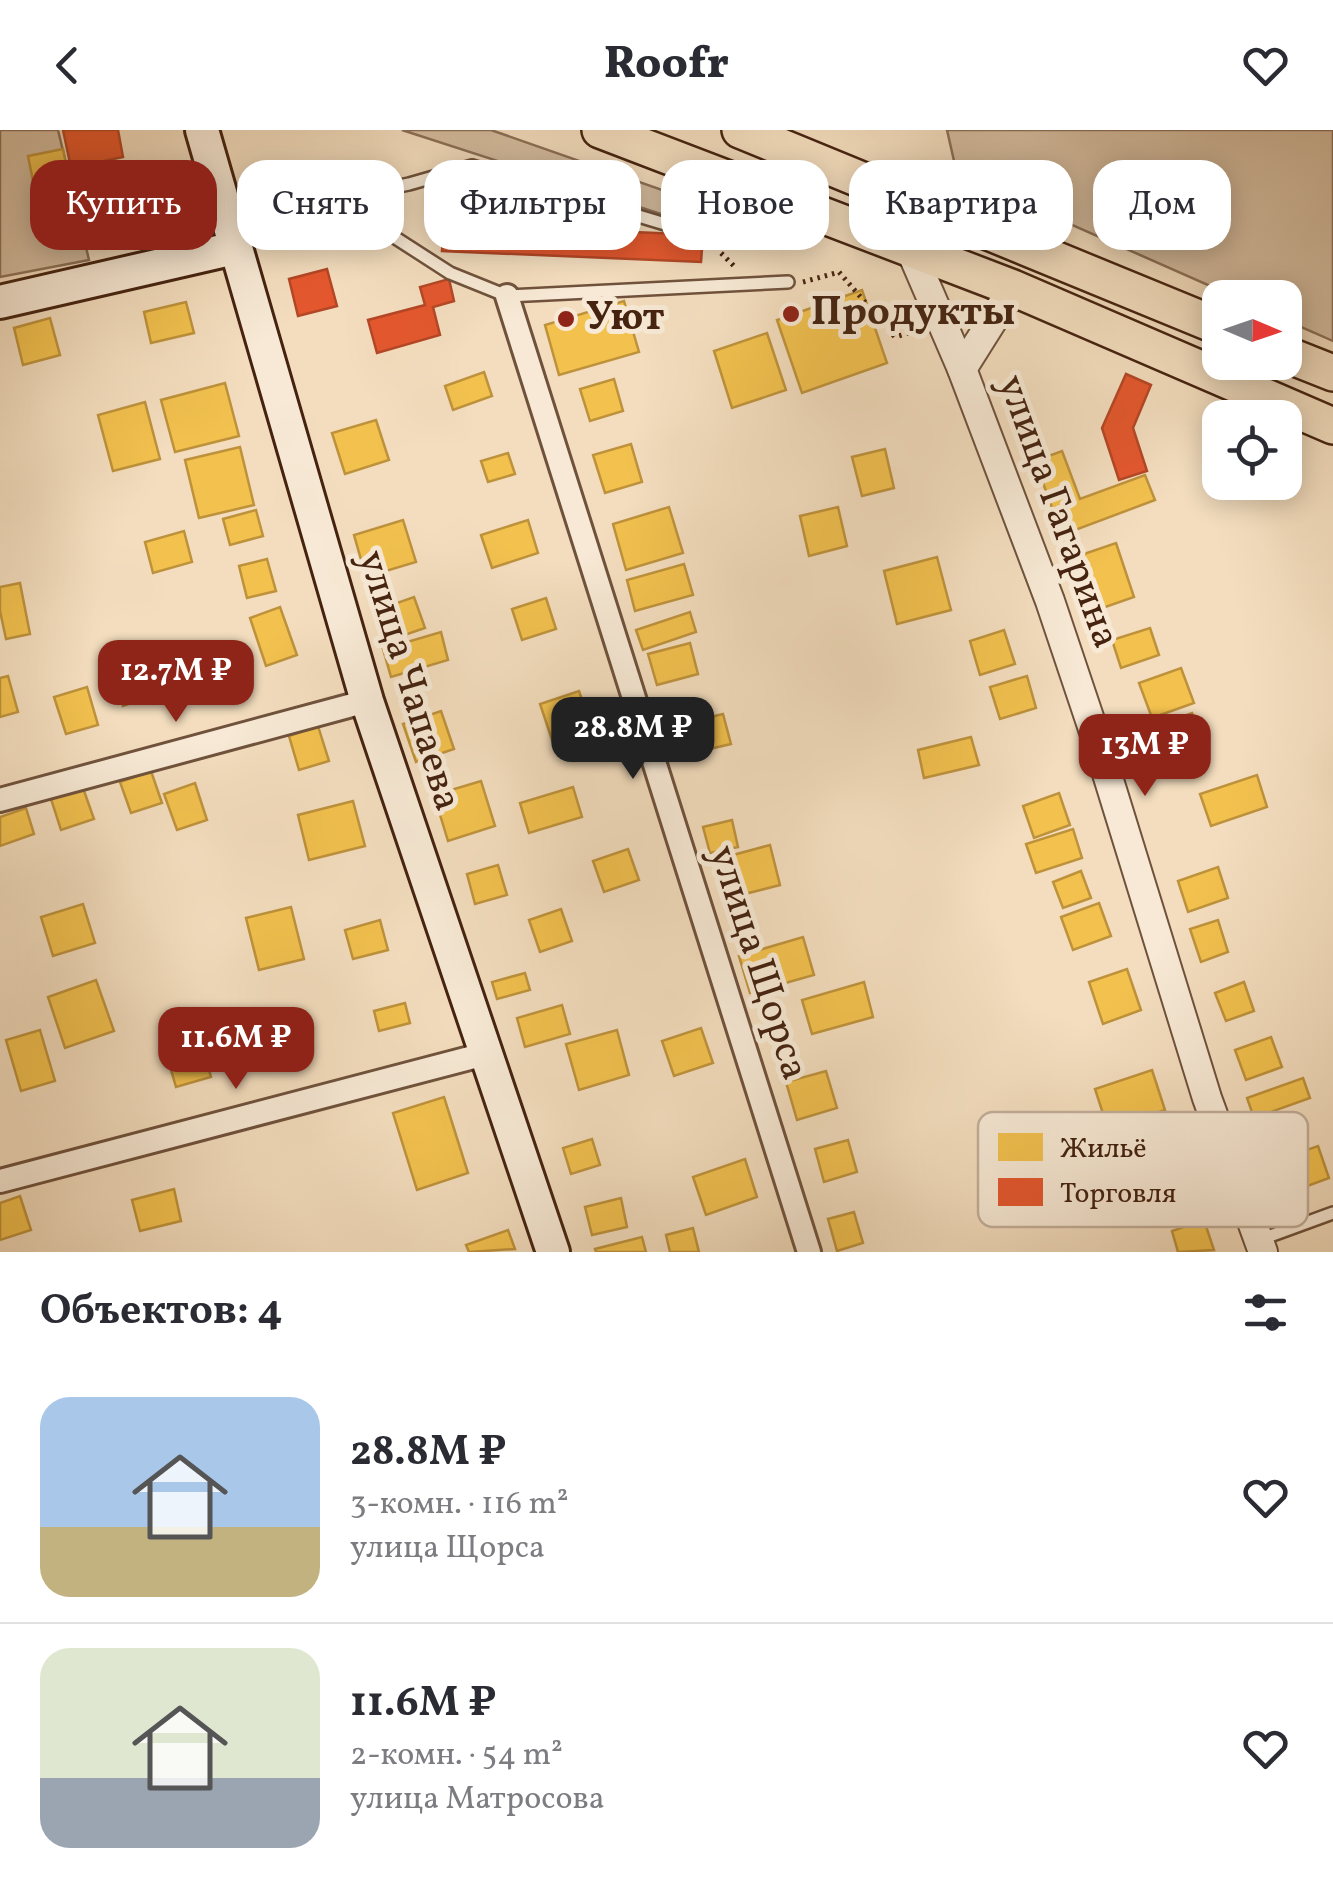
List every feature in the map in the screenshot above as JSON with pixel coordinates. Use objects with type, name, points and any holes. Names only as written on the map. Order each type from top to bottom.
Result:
[{"type":"main road","name":"улица Чапаева","points":[[202,130],[366,701],[553,1252]]},
{"type":"main road","points":[[600,130],[849,223]]},
{"type":"main road","points":[[740,130],[1202,320]]},
{"type":"main road","points":[[0,302],[235,248]]},
{"type":"main road","points":[[919,250],[1333,426]]},
{"type":"main road","points":[[1302,361],[1333,374]]},
{"type":"street","name":"улица Гагарина","points":[[911,250],[962,369],[1050,601],[1212,1112]]},
{"type":"street","name":"улица Гагарина","points":[[962,369],[1013,288]]},
{"type":"street","name":"улица Щорса","points":[[507,296],[809,1252]]},
{"type":"street","points":[[0,800],[366,701]]},
{"type":"street","points":[[0,1182],[484,1054]]},
{"type":"lane","points":[[404,185],[472,166],[661,223]]},
{"type":"lane","points":[[404,243],[450,272],[507,296],[788,282]]},
{"type":"lane","points":[[1308,1224],[1333,1213]]},
{"type":"lane","points":[[1261,1246],[1302,1227]]},
{"type":"path","points":[[720,250],[735,267],[795,284],[839,272],[895,337],[942,323]]},
{"type":"shaded area","points":[[0,130],[58,130],[65,160],[30,160],[30,250],[87,250],[89,260],[0,277]]},
{"type":"shaded area","points":[[402,130],[491,130],[577,160],[494,160]]},
{"type":"shaded area","points":[[947,130],[1333,130],[1333,341],[1302,327],[1302,280],[1202,282],[1129,250],[1231,250],[1231,160],[1093,160],[1093,234],[1073,225],[1073,160],[954,160]]},
{"type":"shaded area","points":[[641,183],[661,190],[661,214],[641,208]]},
{"type":"building: Жильё","points":[[63,149],[65,160],[30,160],[30,166],[28,156]]},
{"type":"building: Жильё","points":[[862,290],[887,363],[802,393],[777,320]]},
{"type":"building: Жильё","points":[[624,301],[639,352],[559,375],[545,325]]},
{"type":"building: Жильё","points":[[186,302],[194,333],[151,343],[144,312]]},
{"type":"building: Жильё","points":[[50,318],[60,355],[23,365],[14,328]]},
{"type":"building: Жильё","points":[[767,333],[786,390],[732,408],[714,351]]},
{"type":"building: Жильё","points":[[484,372],[492,396],[453,410],[445,386]]},
{"type":"building: Жильё","points":[[614,379],[623,411],[590,421],[580,389]]},
{"type":"building: Жильё","points":[[225,383],[239,436],[175,452],[161,400]]},
{"type":"building: Жильё","points":[[145,402],[160,459],[113,471],[98,415]]},
{"type":"building: Жильё","points":[[376,420],[389,460],[345,474],[332,433]]},
{"type":"building: Жильё","points":[[631,444],[642,482],[605,493],[593,455]]},
{"type":"building: Жильё","points":[[240,447],[254,505],[199,518],[185,460]]},
{"type":"building: Жильё","points":[[885,449],[894,488],[862,496],[852,457]]},
{"type":"building: Жильё","points":[[1062,451],[1080,499],[1145,475],[1155,500],[1062,535],[1035,461]]},
{"type":"building: Жильё","points":[[508,453],[515,474],[488,482],[481,461]]},
{"type":"building: Жильё","points":[[669,507],[683,553],[626,570],[613,524]]},
{"type":"building: Жильё","points":[[838,507],[847,546],[809,556],[800,516]]},
{"type":"building: Жильё","points":[[256,510],[263,536],[230,545],[223,519]]},
{"type":"building: Жильё","points":[[403,520],[416,562],[366,577],[354,535]]},
{"type":"building: Жильё","points":[[528,520],[538,553],[492,568],[481,535]]},
{"type":"building: Жильё","points":[[184,531],[192,562],[153,573],[145,542]]},
{"type":"building: Жильё","points":[[1116,543],[1134,597],[1094,611],[1075,557]]},
{"type":"building: Жильё","points":[[937,557],[951,610],[897,624],[884,571]]},
{"type":"building: Жильё","points":[[267,559],[276,591],[247,598],[239,566]]},
{"type":"building: Жильё","points":[[684,564],[693,595],[635,611],[627,580]]},
{"type":"building: Жильё","points":[[20,583],[30,634],[6,639],[0,587]]},
{"type":"building: Жильё","points":[[414,597],[425,628],[387,641],[377,610]]},
{"type":"building: Жильё","points":[[546,598],[556,629],[522,640],[512,609]]},
{"type":"building: Жильё","points":[[280,607],[297,655],[266,666],[250,618]]},
{"type":"building: Жильё","points":[[690,612],[696,632],[643,650],[636,630]]},
{"type":"building: Жильё","points":[[1150,628],[1159,655],[1121,668],[1112,640]]},
{"type":"building: Жильё","points":[[1004,630],[1015,664],[980,675],[970,641]]},
{"type":"building: Жильё","points":[[441,632],[448,660],[391,677],[383,649]]},
{"type":"building: Жильё","points":[[690,643],[698,674],[657,685],[648,654]]},
{"type":"building: Жильё","points":[[224,648],[235,681],[203,692],[192,659]]},
{"type":"building: Жильё","points":[[149,655],[161,693],[123,706],[111,667]]},
{"type":"building: Жильё","points":[[1181,668],[1194,703],[1152,718],[1139,683]]},
{"type":"building: Жильё","points":[[8,676],[18,712],[0,717],[0,678]]},
{"type":"building: Жильё","points":[[1027,676],[1036,708],[1000,719],[990,687]]},
{"type":"building: Жильё","points":[[87,687],[98,725],[66,734],[54,697]]},
{"type":"building: Жильё","points":[[579,691],[594,736],[555,749],[540,704]]},
{"type":"building: Жильё","points":[[441,711],[454,749],[416,762],[403,724]]},
{"type":"building: Жильё","points":[[1192,713],[1204,746],[1159,762],[1147,729]]},
{"type":"building: Жильё","points":[[723,714],[731,744],[679,756],[672,726]]},
{"type":"building: Жильё","points":[[318,726],[329,761],[299,770],[289,736]]},
{"type":"building: Жильё","points":[[971,737],[979,765],[924,778],[918,750]]},
{"type":"building: Жильё","points":[[151,771],[162,803],[131,813],[120,782]]},
{"type":"building: Жильё","points":[[1257,775],[1267,807],[1211,826],[1200,794]]},
{"type":"building: Жильё","points":[[481,781],[495,826],[448,841],[434,795]]},
{"type":"building: Жильё","points":[[195,783],[207,820],[177,830],[164,794]]},
{"type":"building: Жильё","points":[[573,787],[582,817],[529,833],[520,803]]},
{"type":"building: Жильё","points":[[83,788],[94,819],[61,830],[51,799]]},
{"type":"building: Жильё","points":[[1059,793],[1070,825],[1034,838],[1023,806]]},
{"type":"building: Жильё","points":[[353,801],[365,846],[309,860],[298,815]]},
{"type":"building: Жильё","points":[[26,808],[34,834],[0,846],[0,817]]},
{"type":"building: Жильё","points":[[732,820],[738,847],[710,853],[703,827]]},
{"type":"building: Жильё","points":[[1073,829],[1082,858],[1036,873],[1026,844]]},
{"type":"building: Жильё","points":[[770,845],[780,885],[733,897],[722,858]]},
{"type":"building: Жильё","points":[[628,849],[639,880],[604,892],[593,861]]},
{"type":"building: Жильё","points":[[498,865],[507,895],[475,904],[467,874]]},
{"type":"building: Жильё","points":[[1218,867],[1228,898],[1188,912],[1178,881]]},
{"type":"building: Жильё","points":[[1081,871],[1091,898],[1063,908],[1053,882]]},
{"type":"building: Жильё","points":[[1099,903],[1111,936],[1073,950],[1061,917]]},
{"type":"building: Жильё","points":[[83,904],[95,943],[53,956],[41,917]]},
{"type":"building: Жильё","points":[[291,907],[304,959],[259,970],[246,918]]},
{"type":"building: Жильё","points":[[561,909],[572,941],[540,952],[529,920]]},
{"type":"building: Жильё","points":[[380,920],[388,950],[353,959],[345,930]]},
{"type":"building: Жильё","points":[[1218,920],[1228,952],[1201,962],[1190,929]]},
{"type":"building: Жильё","points":[[803,937],[814,975],[750,993],[739,956]]},
{"type":"building: Жильё","points":[[1127,969],[1141,1010],[1103,1024],[1089,982]]},
{"type":"building: Жильё","points":[[525,973],[530,990],[497,999],[492,982]]},
{"type":"building: Жильё","points":[[96,980],[114,1031],[65,1048],[48,997]]},
{"type":"building: Жильё","points":[[864,982],[873,1017],[812,1034],[802,1000]]},
{"type":"building: Жильё","points":[[1244,982],[1254,1011],[1226,1021],[1215,993]]},
{"type":"building: Жильё","points":[[405,1003],[410,1023],[379,1031],[374,1011]]},
{"type":"building: Жильё","points":[[562,1005],[570,1034],[525,1047],[517,1018]]},
{"type":"building: Жильё","points":[[270,1019],[283,1058],[250,1070],[237,1030]]},
{"type":"building: Жильё","points":[[701,1028],[713,1063],[674,1076],[662,1041]]},
{"type":"building: Жильё","points":[[40,1030],[55,1081],[21,1091],[6,1040]]},
{"type":"building: Жильё","points":[[617,1030],[629,1075],[579,1090],[566,1044]]},
{"type":"building: Жильё","points":[[1271,1037],[1282,1067],[1246,1080],[1235,1050]]},
{"type":"building: Жильё","points":[[202,1046],[211,1077],[176,1087],[167,1056]]},
{"type":"building: Жильё","points":[[1152,1070],[1165,1110],[1102,1112],[1095,1089]]},
{"type":"building: Жильё","points":[[826,1071],[837,1108],[797,1120],[786,1082]]},
{"type":"building: Жильё","points":[[1303,1078],[1310,1098],[1271,1112],[1252,1112],[1247,1098]]},
{"type":"building: Жильё","points":[[444,1097],[468,1173],[417,1190],[393,1113]]},
{"type":"building: Жильё","points":[[592,1139],[600,1165],[571,1174],[563,1148]]},
{"type":"building: Жильё","points":[[848,1140],[857,1172],[824,1182],[815,1149]]},
{"type":"building: Жильё","points":[[1318,1146],[1329,1178],[1308,1186],[1308,1149]]},
{"type":"building: Жильё","points":[[745,1159],[757,1197],[706,1215],[693,1177]]},
{"type":"building: Жильё","points":[[174,1189],[181,1221],[140,1231],[132,1200]]},
{"type":"building: Жильё","points":[[20,1196],[31,1230],[0,1240],[0,1203]]},
{"type":"building: Жильё","points":[[621,1198],[627,1227],[592,1235],[585,1207]]},
{"type":"building: Жильё","points":[[854,1212],[863,1243],[837,1251],[828,1219]]},
{"type":"building: Жильё","points":[[1206,1227],[1214,1250],[1178,1252],[1172,1231]]},
{"type":"building: Жильё","points":[[693,1228],[699,1252],[670,1252],[666,1235]]},
{"type":"building: Жильё","points":[[508,1230],[515,1249],[469,1252],[466,1245]]},
{"type":"building: Жильё","points":[[642,1237],[646,1252],[595,1249]]},
{"type":"building: Торговля","points":[[63,130],[118,130],[123,157],[69,160]]},
{"type":"building: Торговля","points":[[641,232],[661,233],[661,250],[702,250],[701,262],[442,251],[641,250]]},
{"type":"building: Торговля","points":[[327,269],[337,306],[298,316],[289,279]]},
{"type":"building: Торговля","points":[[449,279],[454,301],[433,307],[440,335],[377,353],[368,320],[425,305],[420,287]]},
{"type":"building: Торговля","points":[[1126,374],[1151,385],[1133,428],[1147,471],[1119,480],[1102,428]]},
{"type":"place","name":"Продукты","points":[[791,314]]},
{"type":"place","name":"Уют","points":[[566,319]]}]
